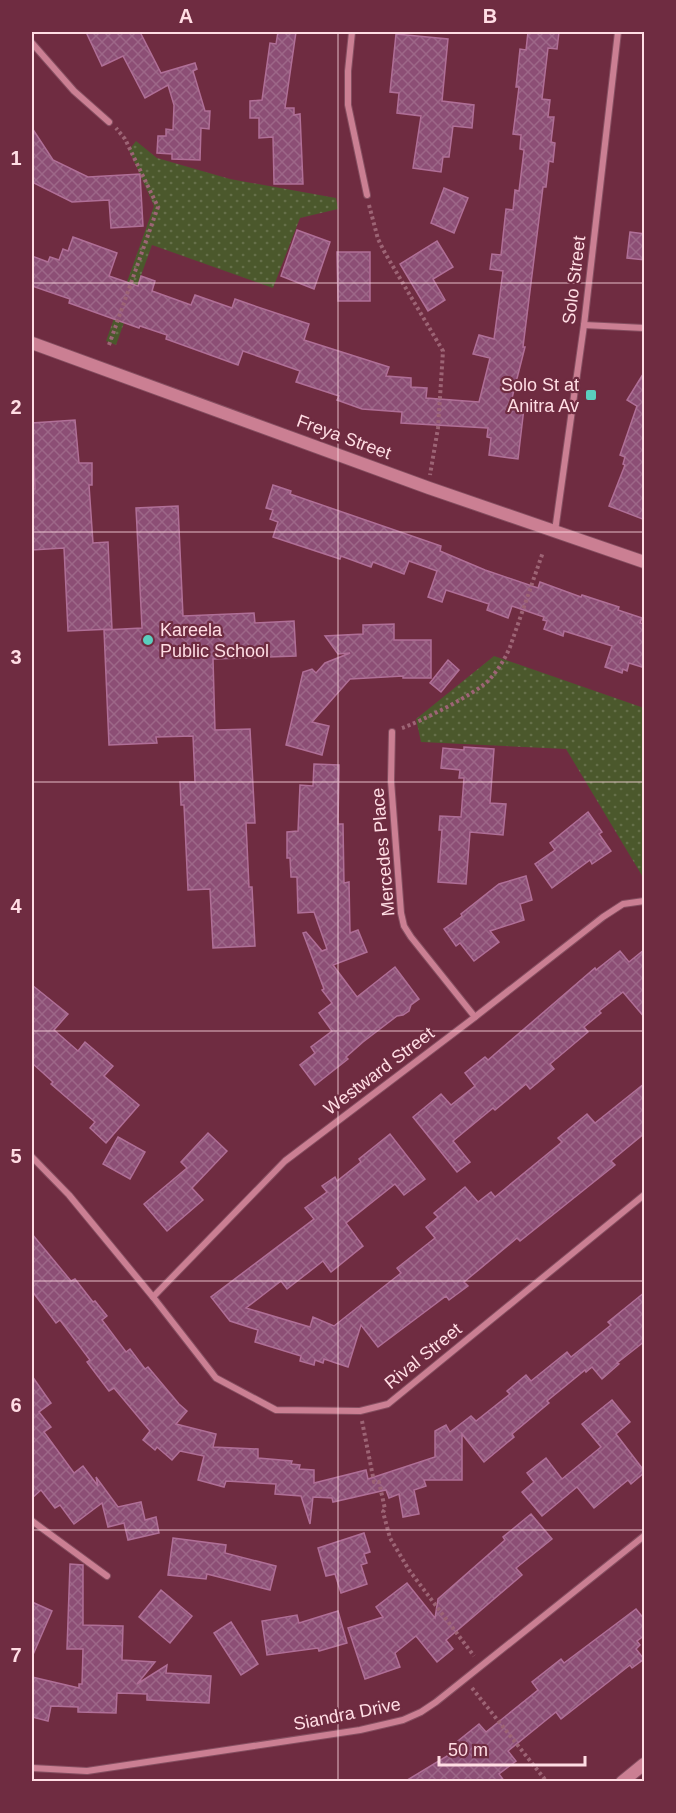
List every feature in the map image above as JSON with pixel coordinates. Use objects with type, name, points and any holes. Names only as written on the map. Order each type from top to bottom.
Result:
[{"type":"street","points":[[352,32],[348,71],[348,105],[367,195]]},
{"type":"street","name":"Solo Street","points":[[555,531],[584,325],[618,32]]},
{"type":"street","points":[[32,43],[74,91],[109,122]]},
{"type":"street","points":[[584,325],[645,328]]},
{"type":"street","name":"Freya Street","points":[[32,343],[429,488],[645,562]]},
{"type":"street","name":"Mercedes Place","points":[[392,732],[392,781],[401,913],[404,926],[475,1017]]},
{"type":"street","name":"Westward Street","points":[[153,1296],[285,1161],[603,917],[623,904],[645,901]]},
{"type":"street","name":"Rival Street","points":[[32,1157],[69,1195],[153,1296],[216,1378],[276,1410],[360,1411],[388,1404],[645,1195]]},
{"type":"street","points":[[32,1521],[107,1576]]},
{"type":"street","name":"Siandra Drive","points":[[32,1768],[87,1771],[371,1728],[403,1719],[421,1712],[466,1680],[645,1536]]},
{"type":"street","points":[[622,1782],[645,1764]]},
{"type":"path","points":[[109,122],[125,139],[158,207],[109,345]]},
{"type":"path","points":[[367,195],[378,239],[443,351],[438,428],[432,462]]},
{"type":"path","points":[[392,732],[418,722],[489,681],[510,647],[543,552]]},
{"type":"path","points":[[364,1436],[374,1482],[379,1482],[385,1509],[383,1512],[390,1538],[409,1570],[482,1667]]},
{"type":"path","points":[[466,1680],[547,1782]]},
{"type":"green space","points":[[136,141],[157,158],[230,179],[336,198],[338,209],[300,218],[273,288],[152,245],[116,345],[106,341],[154,206],[129,150]]},
{"type":"green space","points":[[494,656],[644,708],[644,879],[566,749],[421,742],[416,719]]},
{"type":"building","points":[[86,32],[140,32],[161,73],[195,63],[197,69],[193,71],[205,111],[210,111],[209,129],[201,128],[200,160],[172,159],[172,154],[157,153],[158,136],[166,136],[166,129],[173,130],[174,105],[168,85],[145,98],[123,56],[102,66]]},
{"type":"building","points":[[278,32],[296,32],[285,108],[294,108],[294,115],[300,114],[303,184],[274,184],[273,137],[259,138],[259,118],[250,118],[250,101],[262,100],[270,43],[276,44]]},
{"type":"building","points":[[528,32],[559,32],[557,49],[548,48],[542,99],[550,100],[548,117],[554,117],[551,142],[555,143],[553,162],[549,161],[546,187],[543,187],[523,347],[525,347],[510,406],[524,408],[518,459],[489,455],[491,438],[487,437],[488,428],[401,423],[402,412],[362,409],[337,400],[339,396],[296,382],[300,371],[243,351],[238,365],[166,339],[167,335],[140,326],[139,328],[69,303],[70,299],[32,286],[32,256],[48,262],[50,257],[59,260],[63,249],[68,251],[73,237],[117,253],[109,276],[138,286],[141,276],[155,281],[152,291],[191,305],[195,295],[232,308],[235,299],[309,324],[304,340],[389,367],[386,376],[411,378],[411,387],[427,388],[426,398],[479,402],[490,358],[473,354],[479,335],[494,339],[503,271],[490,269],[492,254],[501,255],[506,209],[513,210],[515,190],[519,191],[524,150],[520,149],[521,135],[513,134],[519,87],[516,87],[520,49],[526,50]]},
{"type":"building","points":[[396,34],[448,39],[442,101],[474,105],[472,128],[453,126],[449,157],[443,157],[441,172],[413,168],[421,116],[397,113],[399,93],[390,92]]},
{"type":"building","points":[[32,128],[53,160],[88,177],[140,174],[143,226],[111,228],[109,200],[72,202],[32,182]]},
{"type":"building","points":[[444,188],[468,198],[454,233],[431,223]]},
{"type":"building","points":[[297,230],[330,242],[314,289],[281,276]]},
{"type":"building","points":[[630,232],[645,234],[645,260],[627,258]]},
{"type":"building","points":[[437,241],[453,267],[433,279],[445,300],[428,311],[400,264]]},
{"type":"building","points":[[337,252],[370,252],[370,301],[338,301]]},
{"type":"building","points":[[645,371],[645,520],[609,506],[625,465],[623,464],[625,457],[620,455],[637,406],[627,400]]},
{"type":"building","points":[[75,420],[79,463],[92,463],[92,485],[89,485],[93,543],[108,542],[112,629],[68,631],[64,548],[32,550],[32,489],[35,489],[32,423]]},
{"type":"building","points":[[273,485],[291,491],[290,494],[441,546],[440,551],[485,570],[538,588],[540,582],[581,597],[582,595],[619,607],[618,610],[642,618],[640,623],[645,624],[645,668],[629,663],[627,671],[623,669],[622,673],[605,667],[612,646],[564,631],[563,636],[544,629],[547,621],[543,620],[544,617],[512,606],[508,618],[487,610],[489,604],[446,590],[442,602],[428,597],[437,571],[409,561],[404,574],[373,562],[371,567],[273,537],[278,522],[270,519],[273,510],[266,508]]},
{"type":"building","points":[[178,506],[183,616],[254,613],[255,623],[294,621],[296,656],[213,659],[215,730],[250,729],[255,823],[246,823],[255,946],[213,948],[210,889],[188,890],[184,805],[181,805],[180,782],[195,782],[193,736],[156,737],[157,743],[109,745],[104,630],[142,628],[136,508]]},
{"type":"building","points":[[394,624],[394,640],[431,640],[431,678],[403,678],[403,676],[350,679],[312,722],[329,726],[322,755],[286,745],[303,672],[312,669],[316,673],[325,663],[350,653],[338,654],[325,636],[363,634],[363,625]]},
{"type":"building","points":[[448,660],[459,670],[441,692],[430,683]]},
{"type":"building","points":[[464,747],[494,749],[490,803],[506,804],[503,835],[470,832],[466,884],[438,882],[442,830],[439,830],[440,816],[461,817],[464,778],[459,778],[460,770],[441,768],[443,748],[464,750]]},
{"type":"building","points":[[314,764],[339,765],[338,824],[343,824],[344,883],[349,882],[350,933],[358,930],[367,952],[333,965],[357,997],[395,967],[419,999],[411,1005],[409,1011],[397,1016],[363,1042],[346,1057],[348,1059],[315,1085],[300,1065],[315,1053],[311,1047],[332,1031],[319,1013],[332,1003],[322,990],[324,989],[303,933],[306,932],[322,951],[327,949],[314,912],[298,913],[297,877],[291,877],[290,858],[287,858],[287,832],[298,831],[300,785],[313,786]]},
{"type":"building","points":[[588,812],[602,832],[599,834],[611,851],[592,864],[590,860],[552,888],[535,864],[555,850],[550,843]]},
{"type":"building","points":[[526,876],[532,900],[520,904],[524,920],[490,931],[499,942],[474,961],[460,943],[456,946],[444,929],[499,884]]},
{"type":"building","points":[[645,949],[645,1018],[623,992],[599,1011],[601,1013],[584,1027],[588,1032],[550,1064],[554,1069],[530,1089],[526,1084],[453,1141],[470,1162],[457,1172],[413,1117],[441,1094],[451,1105],[475,1086],[465,1073],[485,1057],[488,1060],[595,968],[596,970],[620,951],[629,962]]},
{"type":"building","points":[[32,985],[68,1014],[54,1030],[78,1051],[85,1042],[113,1066],[104,1076],[139,1105],[106,1143],[90,1128],[95,1122],[51,1084],[53,1082],[32,1063]]},
{"type":"building","points":[[645,1083],[645,1133],[611,1161],[615,1165],[520,1241],[517,1238],[464,1282],[468,1286],[449,1300],[446,1296],[378,1347],[361,1325],[348,1367],[324,1359],[323,1363],[315,1360],[314,1365],[300,1361],[301,1356],[255,1342],[258,1330],[230,1321],[211,1297],[314,1219],[305,1208],[327,1192],[322,1186],[335,1177],[337,1181],[361,1162],[359,1159],[390,1134],[425,1179],[404,1195],[395,1184],[346,1223],[363,1246],[331,1272],[323,1261],[287,1289],[281,1281],[246,1308],[310,1327],[313,1317],[334,1326],[401,1273],[397,1268],[435,1238],[426,1227],[438,1217],[434,1213],[465,1187],[478,1202],[491,1192],[495,1197],[562,1142],[558,1138],[587,1114],[595,1123]]},
{"type":"building","points":[[208,1133],[227,1151],[192,1188],[203,1200],[167,1231],[144,1204],[187,1168],[181,1162]]},
{"type":"building","points":[[118,1137],[145,1152],[130,1179],[103,1164]]},
{"type":"building","points":[[32,1234],[71,1281],[75,1279],[107,1316],[102,1320],[126,1352],[130,1349],[145,1369],[148,1367],[187,1411],[176,1424],[216,1434],[213,1447],[258,1449],[258,1458],[292,1461],[291,1464],[300,1465],[299,1469],[314,1470],[314,1483],[366,1470],[368,1479],[435,1457],[435,1431],[446,1425],[450,1432],[471,1416],[476,1421],[510,1394],[507,1391],[526,1375],[531,1381],[567,1352],[571,1357],[611,1325],[608,1322],[645,1292],[645,1341],[617,1363],[619,1364],[602,1379],[592,1367],[586,1372],[585,1370],[547,1401],[549,1403],[512,1434],[514,1437],[484,1462],[462,1434],[462,1480],[424,1480],[426,1486],[414,1490],[419,1514],[403,1517],[399,1494],[389,1498],[386,1490],[333,1502],[332,1498],[313,1497],[310,1524],[301,1496],[275,1494],[276,1484],[226,1481],[224,1487],[198,1480],[204,1456],[180,1451],[172,1460],[157,1447],[155,1450],[143,1440],[150,1431],[114,1388],[109,1391],[87,1362],[90,1360],[60,1320],[56,1323],[32,1291]]},
{"type":"building","points":[[32,1376],[51,1403],[39,1412],[51,1427],[44,1432],[74,1473],[83,1466],[98,1486],[96,1477],[118,1507],[141,1502],[145,1520],[156,1517],[159,1533],[128,1540],[124,1523],[108,1527],[102,1503],[74,1524],[60,1505],[55,1508],[41,1490],[32,1498]]},
{"type":"building","points":[[612,1400],[630,1422],[616,1434],[645,1472],[631,1484],[628,1480],[594,1508],[577,1487],[542,1516],[522,1492],[534,1482],[527,1473],[546,1458],[562,1479],[601,1447],[582,1424]]},
{"type":"building","points":[[531,1514],[552,1539],[516,1568],[522,1575],[446,1640],[453,1649],[437,1662],[416,1636],[395,1653],[400,1667],[365,1679],[348,1628],[383,1617],[376,1607],[407,1583],[435,1618],[438,1599],[505,1540],[503,1537]]},
{"type":"building","points":[[364,1533],[370,1552],[364,1554],[367,1563],[361,1565],[367,1584],[341,1593],[335,1574],[326,1576],[318,1548]]},
{"type":"building","points":[[173,1538],[226,1545],[225,1553],[276,1566],[270,1590],[207,1574],[206,1579],[168,1575]]},
{"type":"building","points":[[70,1564],[83,1565],[83,1625],[123,1626],[122,1660],[155,1662],[137,1684],[167,1665],[166,1673],[211,1676],[209,1703],[147,1700],[147,1694],[117,1693],[116,1713],[78,1712],[78,1707],[51,1706],[48,1721],[32,1717],[32,1677],[79,1688],[79,1684],[82,1684],[83,1649],[67,1649]]},
{"type":"building","points":[[161,1590],[192,1616],[170,1643],[139,1617]]},
{"type":"building","points":[[32,1602],[52,1611],[32,1657]]},
{"type":"building","points":[[636,1609],[645,1620],[645,1635],[637,1641],[640,1645],[636,1649],[644,1659],[632,1668],[630,1665],[561,1719],[556,1712],[508,1751],[516,1761],[499,1774],[505,1782],[404,1782],[462,1747],[458,1741],[479,1724],[486,1732],[538,1690],[532,1682],[561,1659],[564,1663]]},
{"type":"building","points":[[338,1611],[347,1643],[319,1651],[318,1648],[267,1655],[262,1621],[297,1615],[299,1623]]},
{"type":"building","points":[[231,1622],[258,1664],[241,1675],[214,1633]]},
{"type":"place","name":"Solo St at Anitra Av","points":[[591,395]]},
{"type":"place","name":"Kareela Public School","points":[[148,640]]}]
